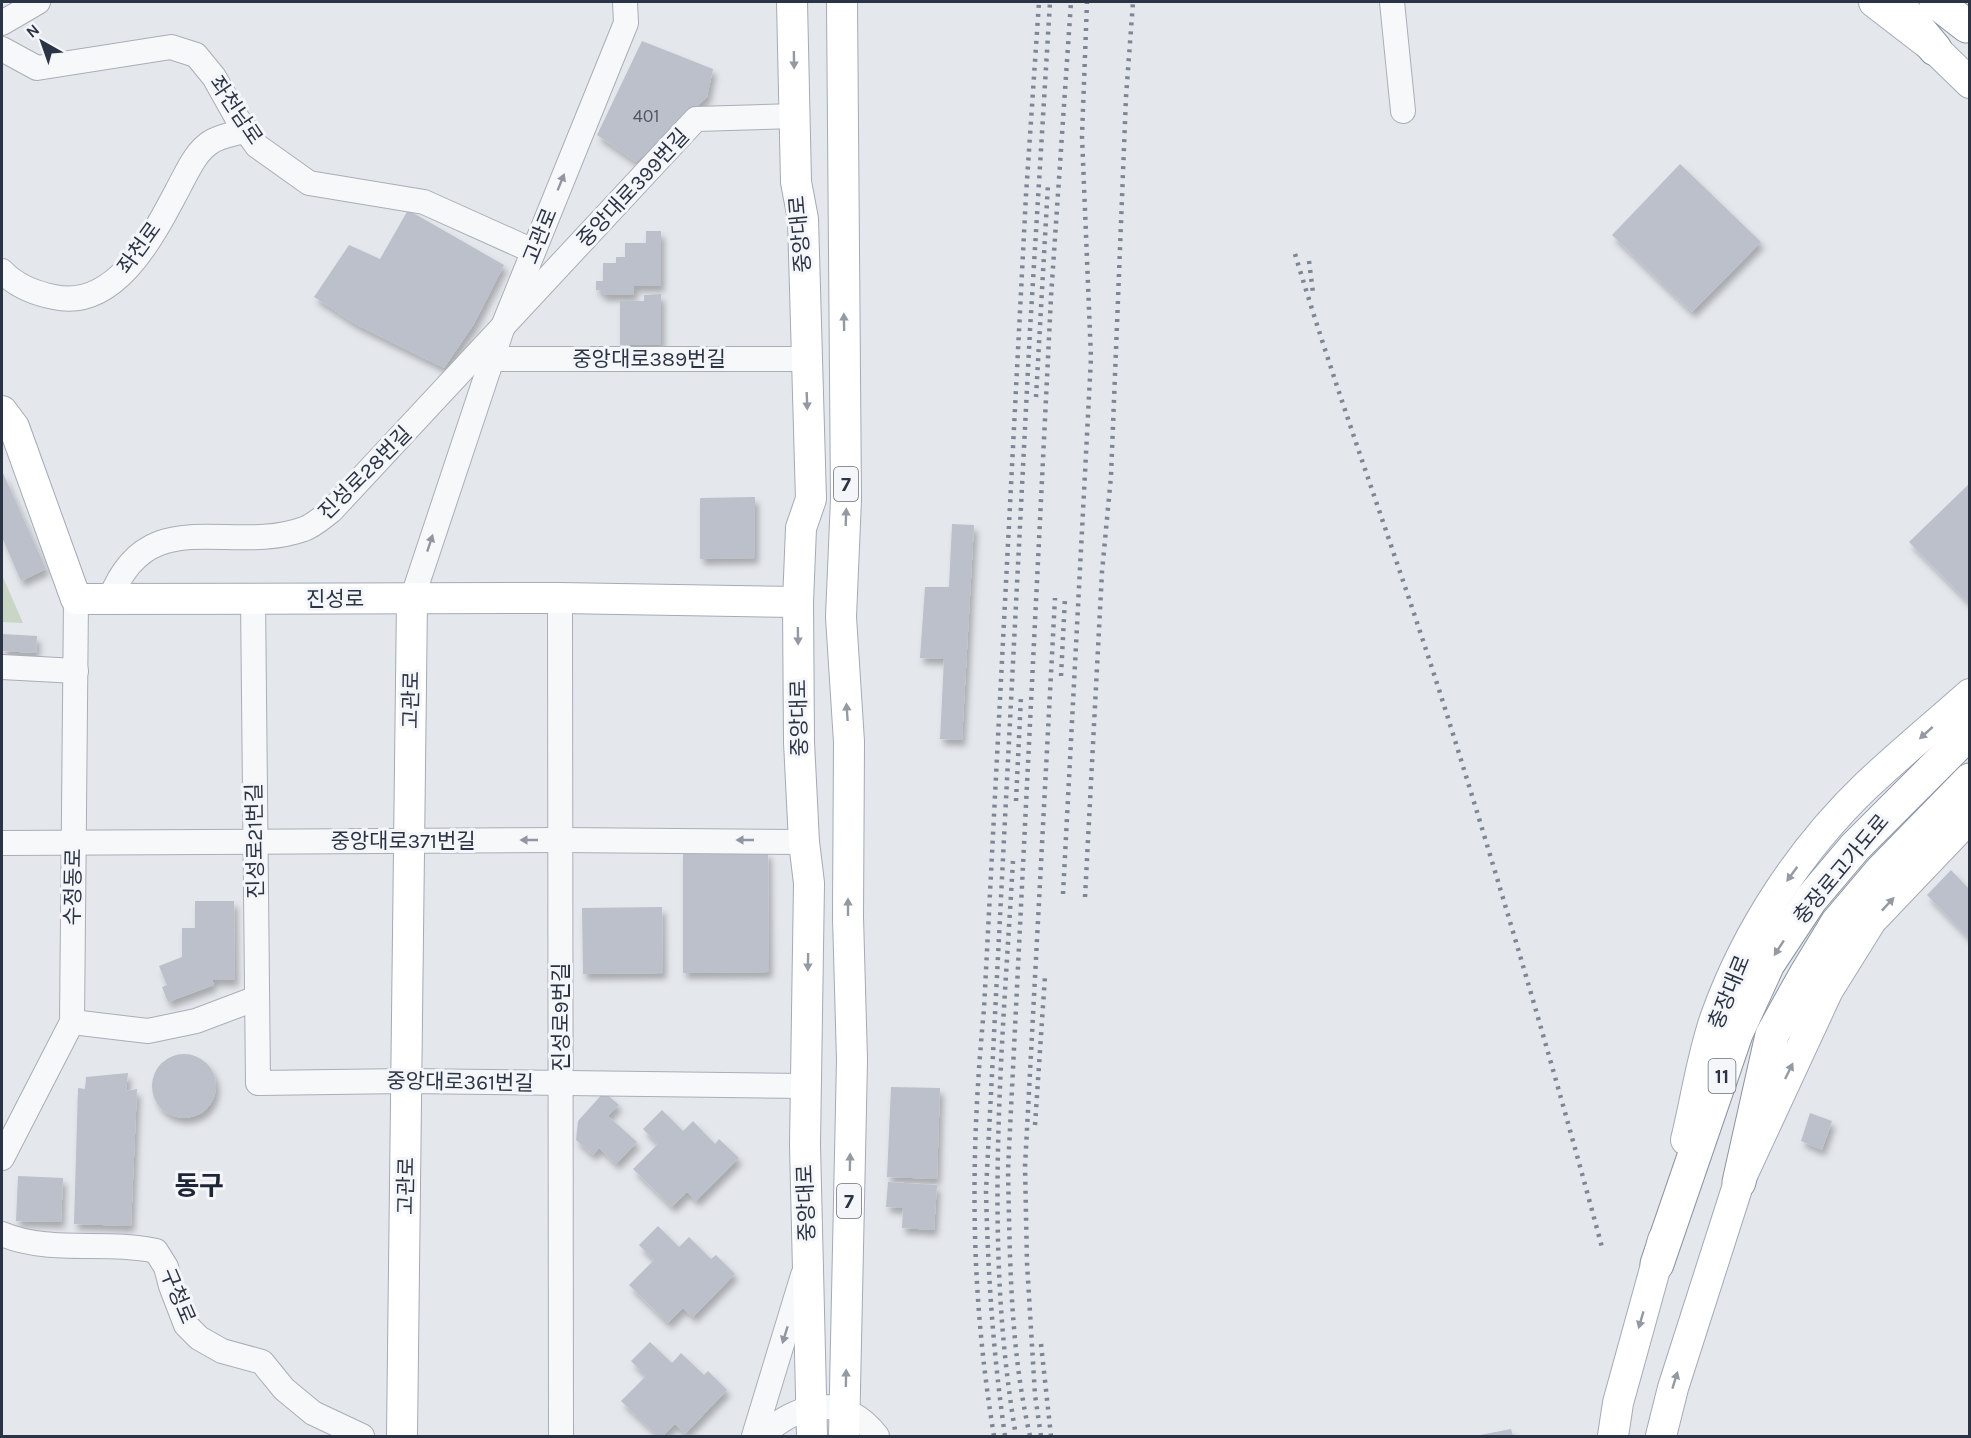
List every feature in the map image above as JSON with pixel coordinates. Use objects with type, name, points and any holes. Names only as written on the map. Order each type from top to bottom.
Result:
[{"type":"highway","points":[[1896,2],[1935,49]]},
{"type":"highway","points":[[1936,2],[1962,18]]},
{"type":"highway","name":"충장로고가도로","points":[[1739,1182],[1772,1035],[1855,847],[1970,732]]},
{"type":"highway","name":"충장로고가도로","points":[[1657,1264],[1736,1034],[1768,964],[1825,911],[1874,855],[1970,757]]},
{"type":"highway","name":"충장로고가도로","points":[[1825,911],[1882,870],[1970,780]]},
{"type":"main road","name":"중앙대로","points":[[792,2],[796,196],[803,219],[811,499],[801,528],[798,602],[799,742],[804,842],[809,883],[806,1086],[812,1422]]},
{"type":"main road","name":"중앙대로","points":[[842,2],[846,499],[841,617],[849,742],[848,917],[852,1060],[845,1424]]},
{"type":"main road","points":[[1874,2],[1935,49],[1970,83]]},
{"type":"main road","points":[[2,411],[14,427],[76,599]]},
{"type":"main road","name":"고관로","points":[[402,1437],[412,598]]},
{"type":"main road","name":"진성로","points":[[76,599],[560,598],[798,602]]},
{"type":"main road","name":"충장대로","points":[[1613,1437],[1618,1403],[1657,1264],[1715,1018],[1740,960],[1771,903],[1812,846],[1866,786],[1970,694]]},
{"type":"main road","points":[[1661,1437],[1673,1388],[1739,1182],[1828,990],[1871,921],[1970,817]]},
{"type":"street","points":[[2,23],[38,2]]},
{"type":"street","points":[[625,12],[640,2]]},
{"type":"street","points":[[1392,2],[1403,111]]},
{"type":"street","name":"고관로","points":[[412,598],[491,359],[625,12]]},
{"type":"street","name":"좌천남로","points":[[2,49],[37,68],[171,47],[196,55],[214,77],[257,146],[309,183],[424,202],[533,251]]},
{"type":"street","name":"중앙대로399번길","points":[[502,329],[696,119],[795,116]]},
{"type":"street","name":"좌천로","points":[[2,271],[10,279],[35,293],[63,299],[89,296],[112,284],[140,251],[193,160],[210,142],[246,130]]},
{"type":"street","name":"진성로28번길","points":[[111,599],[118,579],[129,563],[147,547],[171,539],[278,535],[305,529],[331,511],[502,329]]},
{"type":"street","name":"중앙대로389번길","points":[[491,359],[806,359]]},
{"type":"street","name":"진성로9번길","points":[[560,598],[561,1437]]},
{"type":"street","name":"수정동로","points":[[2,1158],[72,1022],[76,599]]},
{"type":"street","name":"진성로21번길","points":[[253,599],[258,1083]]},
{"type":"street","points":[[2,667],[76,671]]},
{"type":"street","name":"중앙대로371번길","points":[[2,843],[560,840],[804,842]]},
{"type":"street","points":[[72,1022],[147,1031],[196,1021],[257,998]]},
{"type":"street","name":"중앙대로361번길","points":[[258,1083],[407,1081],[806,1086]]},
{"type":"street","name":"구청로","points":[[2,1234],[50,1244],[135,1246],[156,1251],[166,1267],[186,1324],[199,1338],[222,1351],[262,1362],[284,1389],[314,1413],[362,1437]]},
{"type":"street","points":[[754,1437],[808,1258]]},
{"type":"street","points":[[762,1437],[781,1419],[845,1424],[866,1423],[877,1437]]},
{"type":"green space","points":[[2,575],[23,623],[2,622]]},
{"type":"building","points":[[642,41],[713,69],[707,97],[636,162],[597,135]]},
{"type":"building","points":[[1680,164],[1761,242],[1692,312],[1612,235]]},
{"type":"building","points":[[408,210],[504,265],[474,324],[444,368],[357,325],[314,297],[349,245],[380,259]]},
{"type":"building","points":[[646,231],[661,231],[661,286],[634,286],[634,295],[601,295],[601,290],[596,290],[596,281],[603,281],[603,263],[616,263],[616,257],[625,257],[625,243],[646,243]]},
{"type":"building","points":[[661,294],[661,345],[620,345],[620,301],[644,301],[644,295]]},
{"type":"building","points":[[2,471],[46,569],[21,581],[2,537]]},
{"type":"building","points":[[1970,483],[1970,604],[1909,542]]},
{"type":"building","points":[[755,497],[755,558],[700,559],[700,498]]},
{"type":"building","points":[[952,524],[974,525],[962,740],[940,739],[944,659],[920,658],[925,587],[949,587]]},
{"type":"building","points":[[2,634],[37,636],[36,653],[2,651]]},
{"type":"building","points":[[768,852],[769,972],[683,973],[683,853]]},
{"type":"building","points":[[1951,870],[1970,890],[1970,939],[1927,895]]},
{"type":"building","points":[[195,901],[234,901],[235,980],[212,980],[214,985],[168,1002],[162,987],[167,985],[159,966],[182,957],[182,928],[195,928]]},
{"type":"building","points":[[662,907],[663,973],[583,974],[582,908]]},
{"type":"building","points":[[184,1054],[202,1060],[210,1068],[216,1086],[210,1104],[202,1112],[184,1118],[166,1112],[158,1104],[152,1086],[158,1068],[166,1060]]},
{"type":"building","points":[[128,1073],[126,1091],[137,1089],[131,1226],[74,1224],[78,1088],[85,1089],[86,1077]]},
{"type":"building","points":[[891,1087],[940,1088],[937,1179],[887,1177]]},
{"type":"building","points":[[604,1092],[619,1105],[608,1116],[637,1142],[616,1164],[599,1148],[593,1155],[576,1140],[578,1121]]},
{"type":"building","points":[[662,1110],[683,1131],[693,1121],[715,1144],[719,1139],[739,1158],[696,1201],[687,1192],[672,1207],[633,1169],[658,1144],[643,1129]]},
{"type":"building","points":[[1810,1113],[1832,1121],[1822,1150],[1801,1141]]},
{"type":"building","points":[[18,1176],[63,1178],[61,1222],[16,1221]]},
{"type":"building","points":[[888,1182],[937,1185],[934,1230],[902,1228],[903,1208],[886,1207]]},
{"type":"building","points":[[658,1226],[679,1247],[689,1237],[711,1259],[716,1255],[735,1274],[693,1317],[683,1308],[668,1323],[629,1285],[654,1260],[639,1245]]},
{"type":"building","points":[[650,1342],[672,1363],[681,1353],[704,1375],[708,1371],[727,1390],[685,1434],[675,1424],[663,1436],[658,1436],[621,1401],[646,1376],[631,1361]]},
{"type":"building","points":[[1511,1429],[1513,1436],[1480,1436],[1480,1435]]},
{"type":"railway","points":[[994,1436],[980,1329],[977,1276],[976,1117],[984,1009],[1026,195],[1039,2]]},
{"type":"railway","points":[[1005,1436],[992,1314],[986,1191],[1030,330],[1050,2]]},
{"type":"railway","points":[[1030,1436],[1023,1403],[1015,1337],[1008,1170],[1051,297],[1071,2]]},
{"type":"railway","points":[[1063,894],[1091,358],[1082,136],[1087,2]]},
{"type":"railway","points":[[1085,897],[1102,572],[1111,476],[1126,97],[1133,2]]},
{"type":"railway","points":[[1036,397],[1048,184]]},
{"type":"railway","points":[[1295,254],[1468,784],[1509,917],[1603,1251]]},
{"type":"railway","points":[[1309,261],[1313,293]]},
{"type":"railway","points":[[1041,1436],[1035,1395],[1027,1263],[1025,1167],[1055,598]]},
{"type":"railway","points":[[1061,676],[1065,598]]},
{"type":"railway","points":[[1016,801],[1021,696]]},
{"type":"railway","points":[[1013,861],[1000,1077],[998,1221],[1000,1293],[1006,1365],[1016,1436]]},
{"type":"railway","points":[[1035,1125],[1045,976]]},
{"type":"railway","points":[[1041,1344],[1051,1436]]},
{"type":"district","name":"동구","points":[[199,1186]]}]
